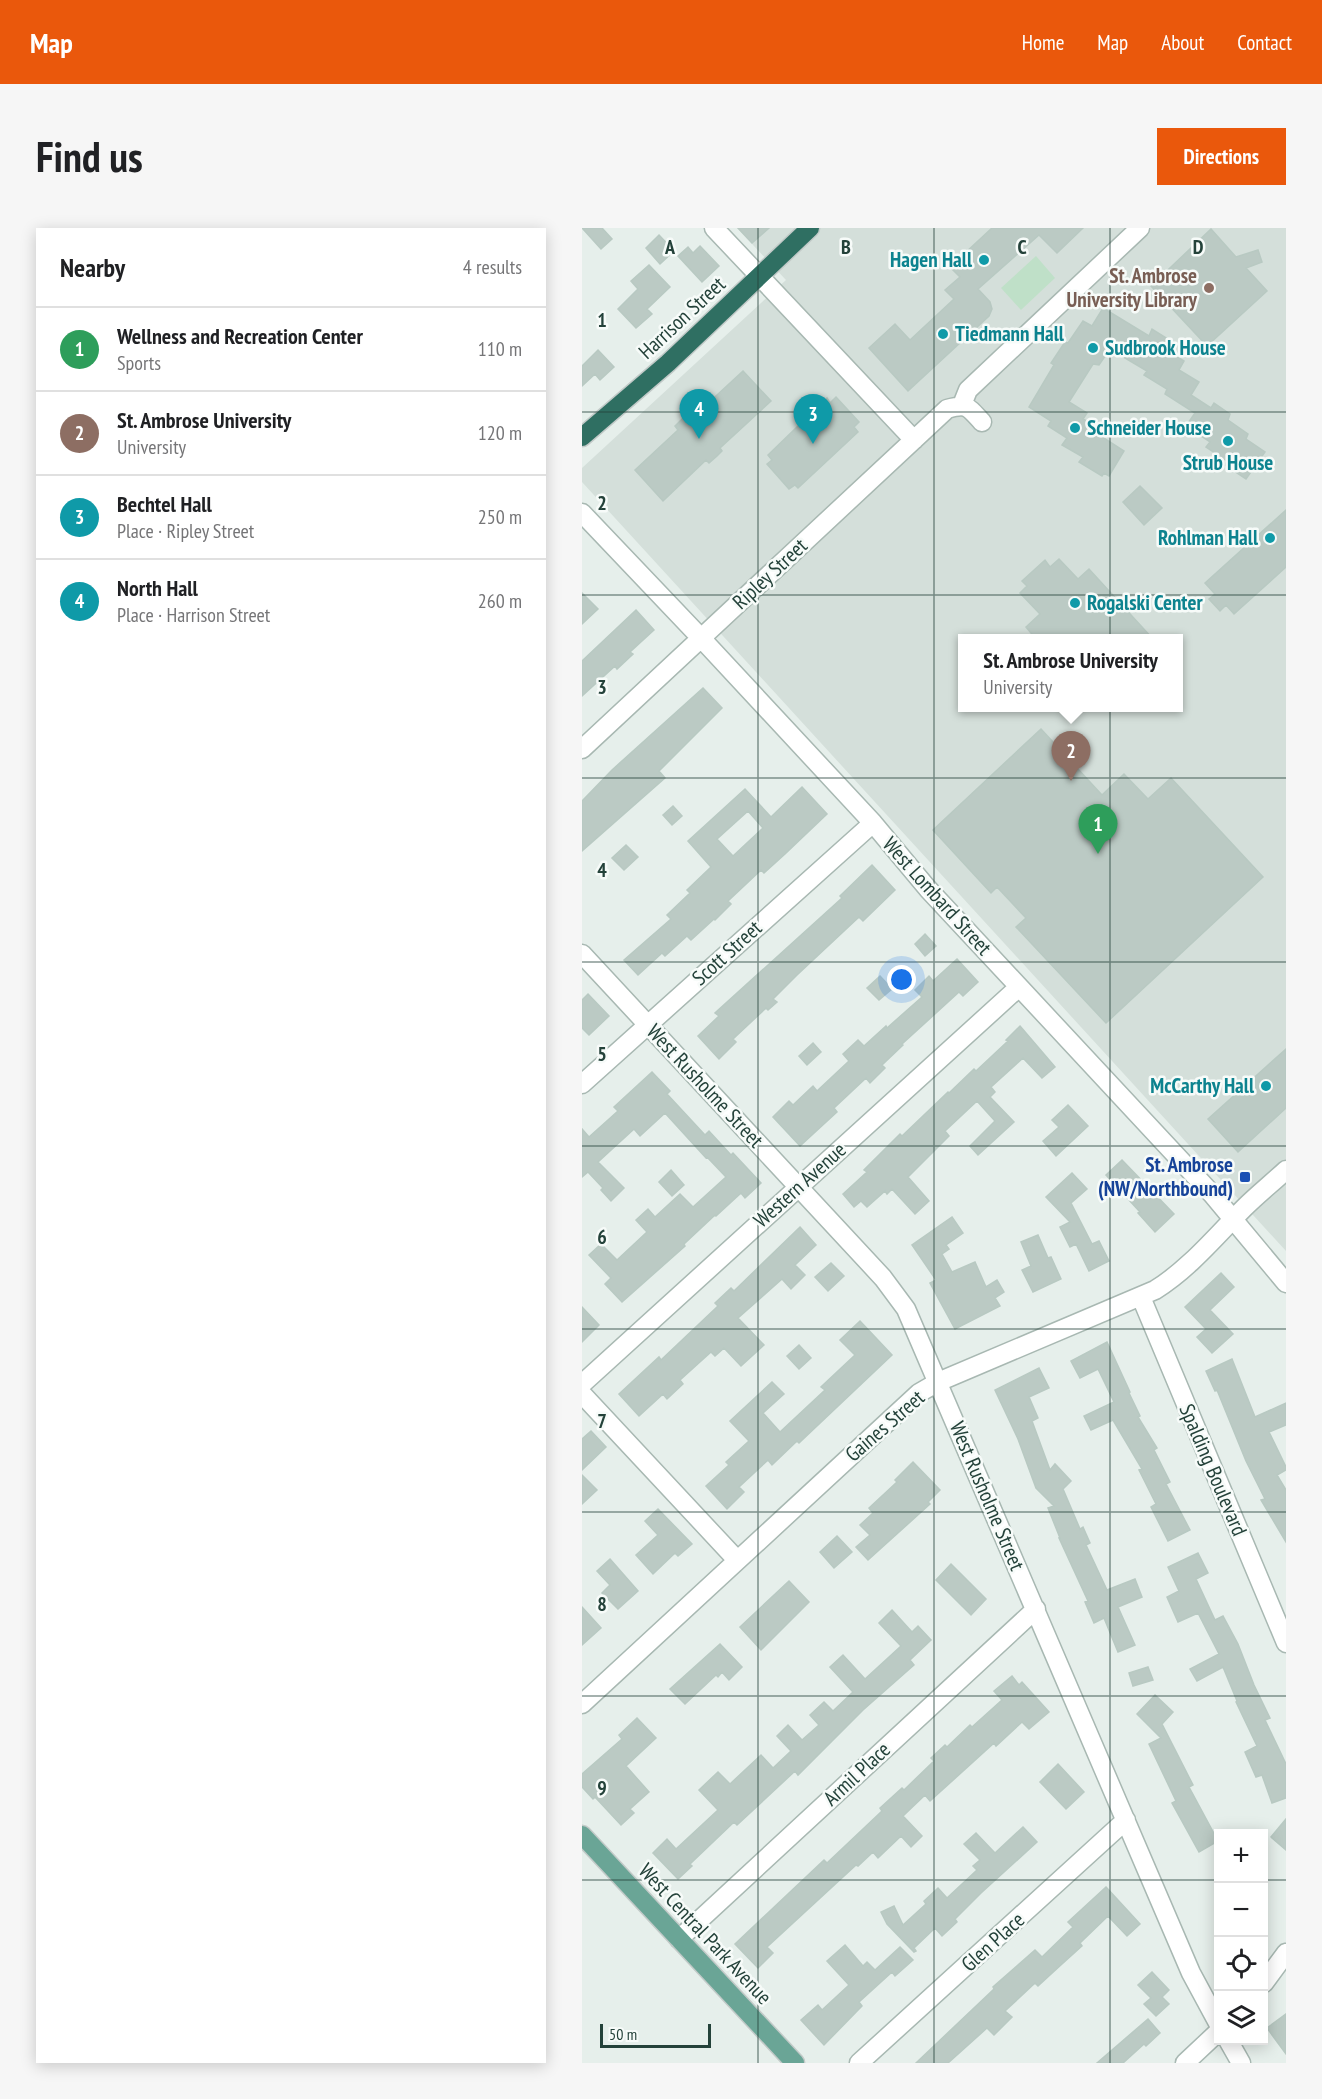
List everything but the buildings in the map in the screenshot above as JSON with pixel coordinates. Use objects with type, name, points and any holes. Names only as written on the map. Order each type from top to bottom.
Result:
[{"type":"highway","name":"Harrison Street","points":[[582,437],[668,363],[810,228]]},
{"type":"main road","name":"West Central Park Avenue","points":[[582,1835],[795,2063]]},
{"type":"street","points":[[714,228],[914,440]]},
{"type":"street","name":"Ripley Street","points":[[582,749],[947,409],[962,405],[968,390],[1128,232]]},
{"type":"street","points":[[962,405],[968,407],[982,422]]},
{"type":"street","name":"West Lombard Street","points":[[582,513],[873,824],[928,889],[1234,1219],[1286,1282]]},
{"type":"street","name":"Scott Street","points":[[582,1084],[873,824]]},
{"type":"street","name":"West Rusholme Street","points":[[582,954],[883,1278],[906,1309],[1191,1973],[1214,2016]]},
{"type":"street","name":"Western Avenue","points":[[582,1384],[1019,987]]},
{"type":"street","name":"Gaines Street","points":[[582,1704],[919,1393],[938,1382],[1141,1297],[1166,1283],[1217,1238],[1286,1170]]},
{"type":"street","name":"Spalding Boulevard","points":[[1141,1297],[1286,1642]]},
{"type":"street","points":[[582,1394],[737,1560]]},
{"type":"street","name":"Armil Place","points":[[679,1939],[1036,1609]]},
{"type":"street","name":"Glen Place","points":[[859,2063],[1126,1820]]},
{"type":"street","points":[[1268,1976],[1286,1953]]},
{"type":"street","points":[[1185,2063],[1214,2036]]},
{"type":"street","points":[[1231,2045],[1241,2063]]},
{"type":"shaded area","points":[[737,228],[1286,228],[1286,1251],[582,482],[582,468],[786,280]]},
{"type":"green space","points":[[1036,256],[1055,278],[1021,310],[1001,288]]},
{"type":"place","name":"Hagen Hall","points":[[984,260]]},
{"type":"place","name":"St. Ambrose University Library","points":[[1209,288]]},
{"type":"place","name":"Tiedmann Hall","points":[[943,334]]},
{"type":"place","name":"Sudbrook House","points":[[1093,348]]},
{"type":"place","name":"Schneider House","points":[[1075,428]]},
{"type":"place","name":"North Hall","points":[[699,439]]},
{"type":"place","name":"Strub House","points":[[1228,441]]},
{"type":"place","name":"Bechtel Hall","points":[[813,444]]},
{"type":"place","name":"Rohlman Hall","points":[[1270,538]]},
{"type":"place","name":"Rogalski Center","points":[[1075,603]]},
{"type":"place","name":"St. Ambrose University","points":[[1071,781]]},
{"type":"place","name":"Wellness and Recreation Center","points":[[1098,854]]},
{"type":"place","name":"McCarthy Hall","points":[[1266,1086]]},
{"type":"place","name":"St. Ambrose (NW/Northbound)","points":[[1245,1177]]}]
